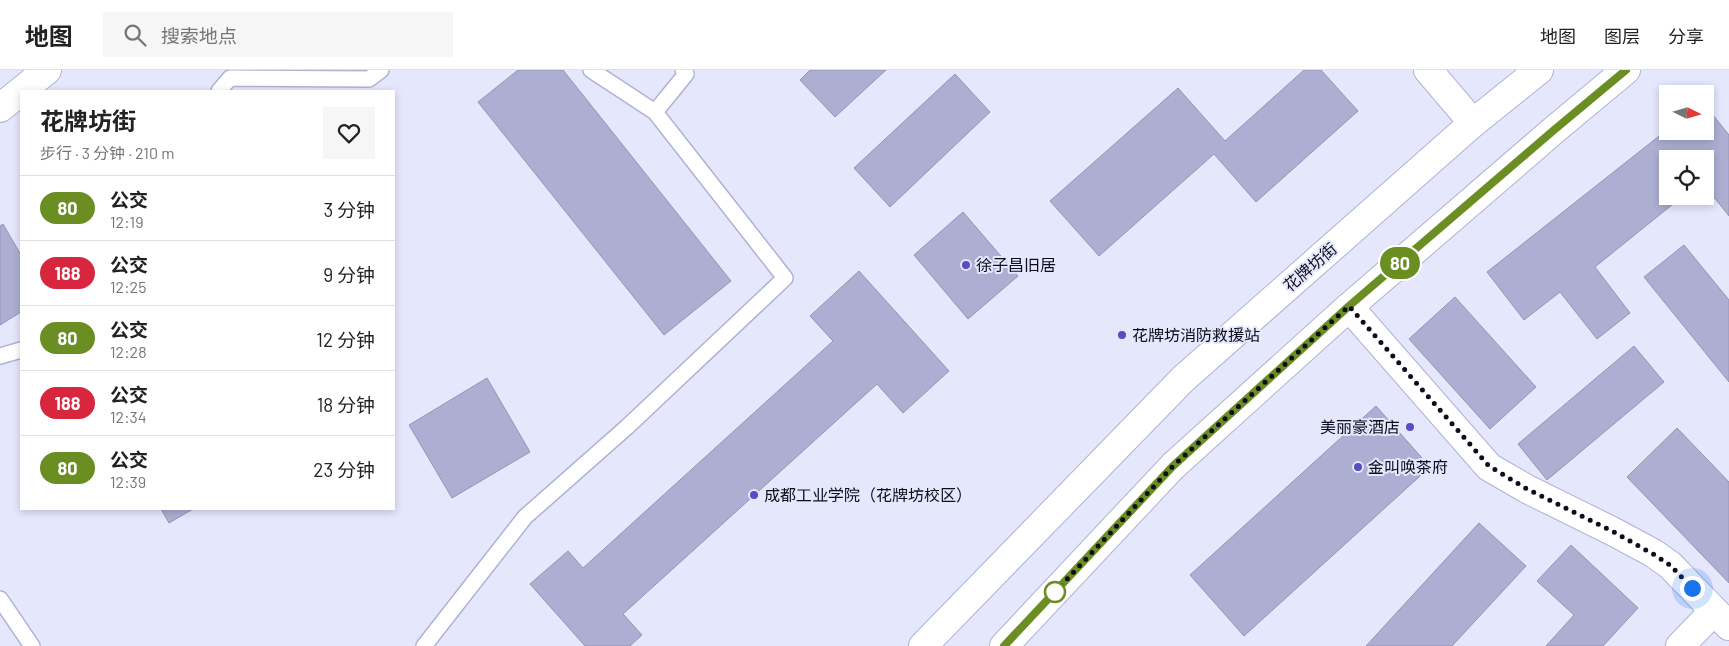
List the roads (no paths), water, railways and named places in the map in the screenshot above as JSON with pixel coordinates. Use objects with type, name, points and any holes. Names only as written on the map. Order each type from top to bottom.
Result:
[{"type":"main road","points":[[1428,70],[1473,123]]},
{"type":"main road","name":"花牌坊街","points":[[923,646],[1183,379],[1473,123],[1539,70]]},
{"type":"main road","points":[[1004,646],[1173,466],[1349,306],[1626,70]]},
{"type":"main road","points":[[25,90],[36,82]]},
{"type":"main road","points":[[0,108],[20,94]]},
{"type":"main road","points":[[1349,306],[1489,466],[1527,489],[1612,531],[1670,565],[1721,618],[1680,646]]},
{"type":"lane","points":[[219,90],[230,78],[369,79],[382,70]]},
{"type":"lane","points":[[424,646],[525,517],[627,428],[785,278],[655,112],[591,70]]},
{"type":"lane","points":[[655,112],[686,74],[683,70]]},
{"type":"lane","points":[[0,356],[20,350]]},
{"type":"lane","points":[[0,599],[32,646]]},
{"type":"place","name":"徐子昌旧居","points":[[966,265]]},
{"type":"place","name":"花牌坊消防救援站","points":[[1122,335]]},
{"type":"place","name":"美丽豪酒店","points":[[1410,427]]},
{"type":"place","name":"金叫唤茶府","points":[[1358,467]]},
{"type":"place","name":"成都工业学院（花牌坊校区）","points":[[754,495]]}]
